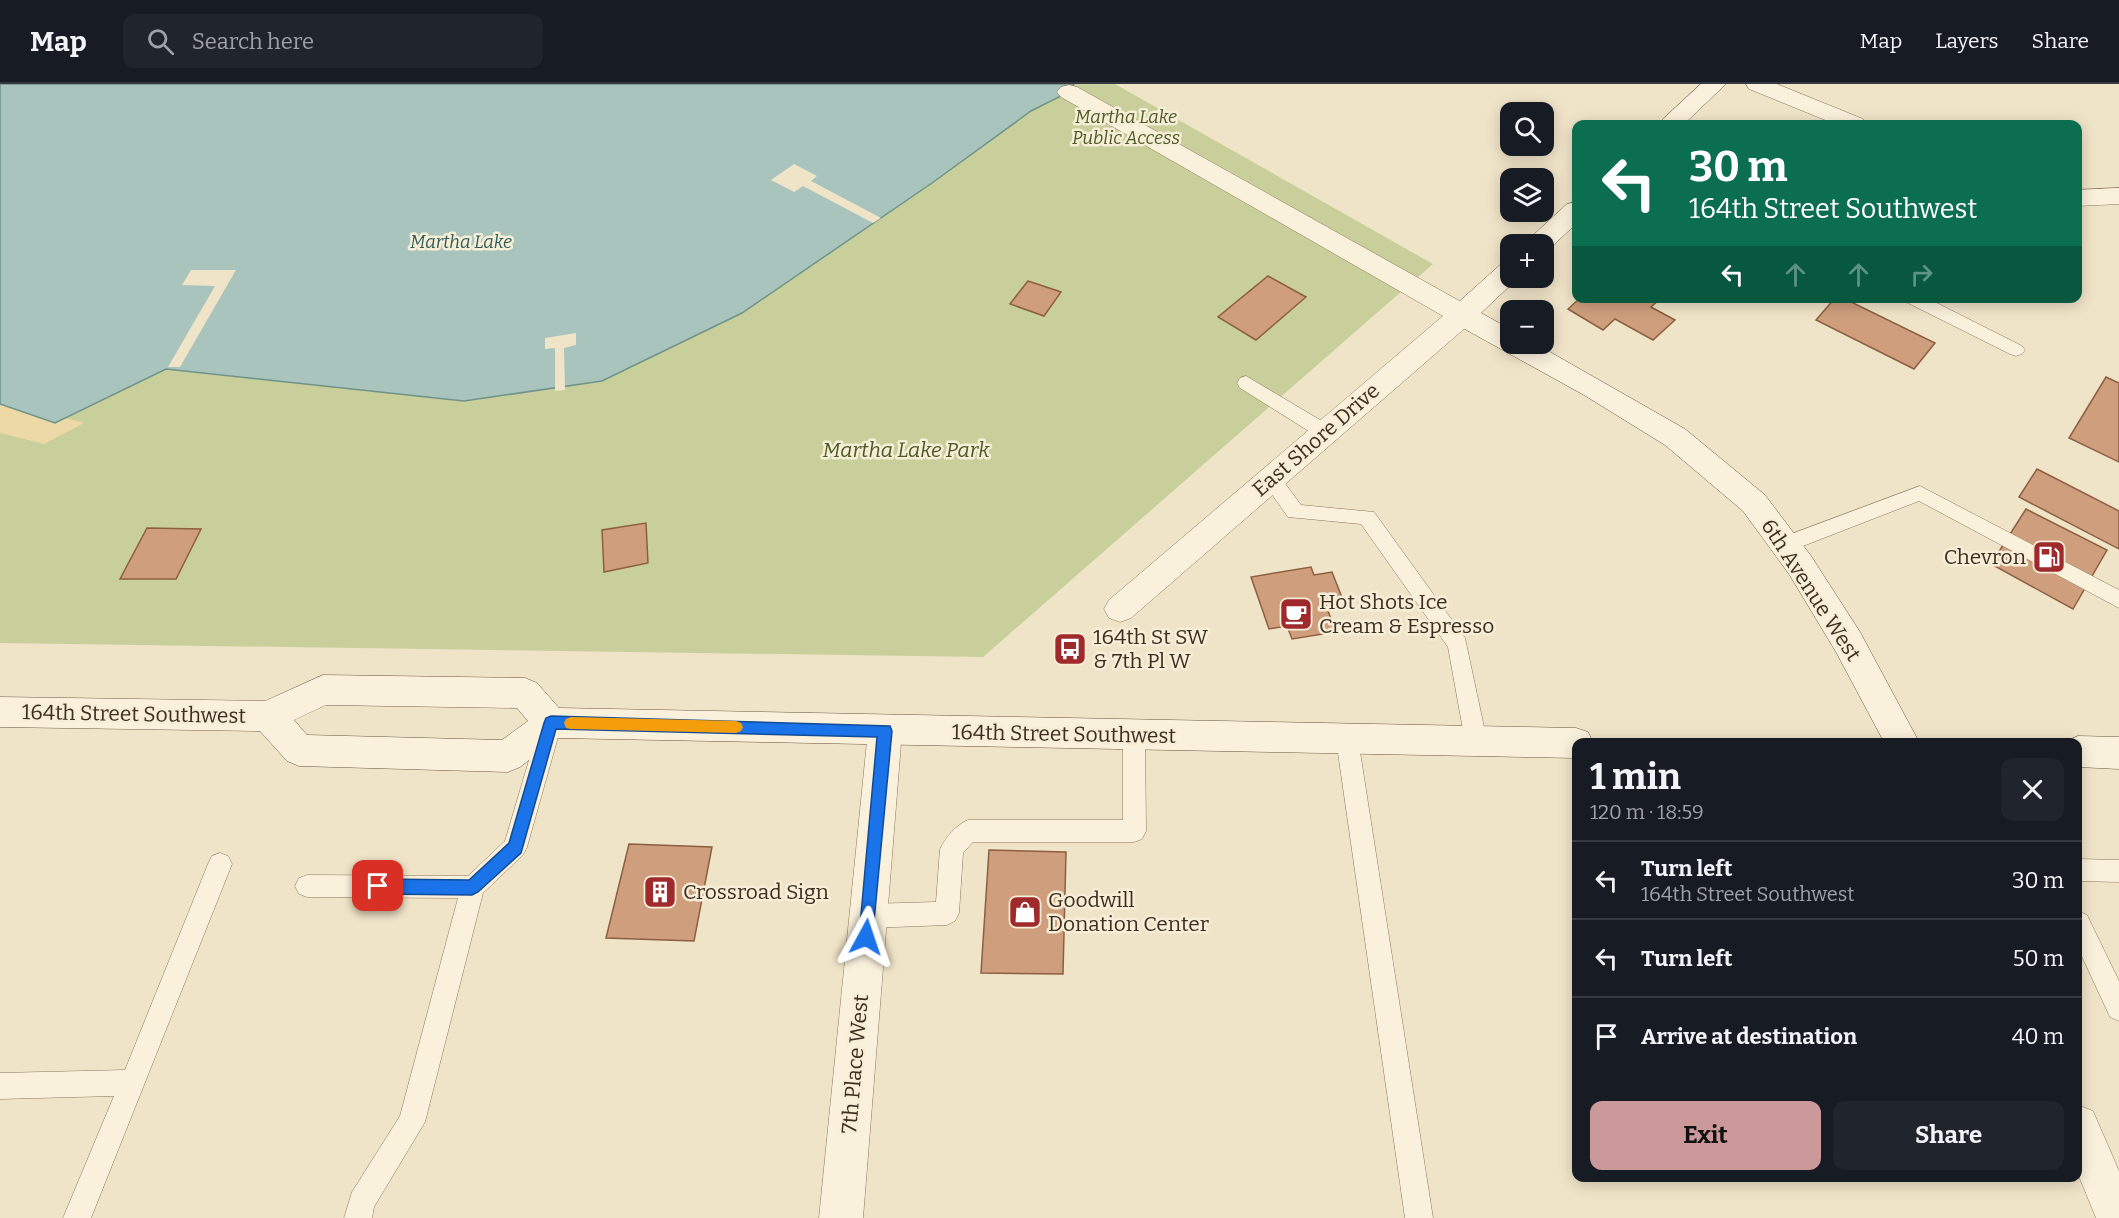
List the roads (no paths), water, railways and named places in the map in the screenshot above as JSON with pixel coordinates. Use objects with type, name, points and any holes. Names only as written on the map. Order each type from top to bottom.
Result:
[{"type":"street","points":[[1675,120],[1715,84]]},
{"type":"street","points":[[1757,84],[1845,120]]},
{"type":"street","name":"6th Avenue West","points":[[1069,92],[1500,336]]},
{"type":"street","points":[[2082,198],[2119,196]]},
{"type":"street","points":[[1550,234],[1572,214]]},
{"type":"street","name":"East Shore Drive","points":[[1120,609],[1462,315],[1500,279]]},
{"type":"street","name":"6th Avenue West","points":[[1532,354],[1675,437],[1754,503],[1785,545],[1848,642],[1900,738]]},
{"type":"street","name":"164th Street Southwest","points":[[0,712],[268,716],[323,690],[525,693],[551,723]]},
{"type":"street","name":"164th Street Southwest","points":[[268,716],[299,750],[508,756],[551,723],[1572,743]]},
{"type":"street","name":"7th Place West","points":[[841,1218],[885,731]]},
{"type":"street","points":[[2082,752],[2119,753]]},
{"type":"street","points":[[2082,1134],[2113,1195]]},
{"type":"lane","points":[[1922,303],[2016,350]]},
{"type":"lane","points":[[1246,383],[1325,432]]},
{"type":"lane","points":[[1271,479],[1294,512],[1367,517],[1458,644],[1476,741]]},
{"type":"lane","points":[[1785,545],[1920,493],[2119,600]]},
{"type":"lane","points":[[358,1218],[362,1202],[412,1122],[472,887],[515,848],[551,723]]},
{"type":"lane","points":[[868,916],[947,913],[952,849],[968,831],[1134,831],[1134,735]]},
{"type":"lane","points":[[1347,739],[1419,1218]]},
{"type":"lane","points":[[77,1218],[220,864]]},
{"type":"lane","points":[[2082,870],[2119,871]]},
{"type":"lane","points":[[308,886],[472,887]]},
{"type":"lane","points":[[2082,931],[2119,1008]]},
{"type":"lane","points":[[0,1086],[133,1083]]},
{"type":"water","name":"Martha Lake","points":[[0,84],[1074,84],[1069,92],[1031,111],[932,183],[742,313],[602,381],[464,401],[166,369],[55,423],[0,404]]},
{"type":"place","name":"Chevron","points":[[2049,557]]},
{"type":"place","name":"Hot Shots Ice Cream & Espresso","points":[[1296,614]]},
{"type":"place","name":"164th St SW & 7th Pl W","points":[[1070,649]]},
{"type":"place","name":"Crossroad Sign","points":[[660,892]]},
{"type":"place","name":"Goodwill Donation Center","points":[[1025,912]]},
{"type":"park label","name":"Martha Lake Public Access","points":[[1126,127]]},
{"type":"park label","name":"Martha Lake Park","points":[[906,450]]}]
